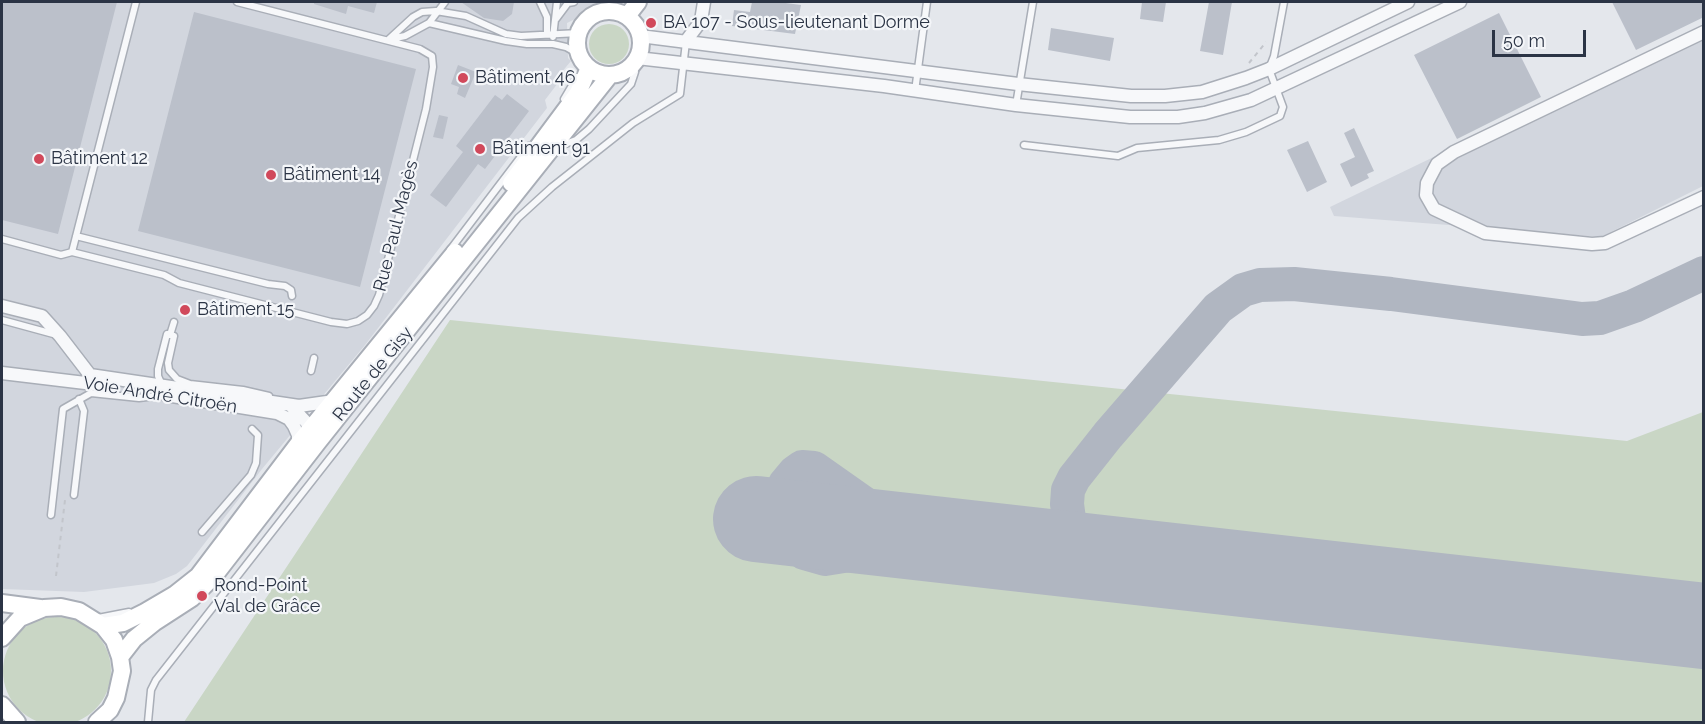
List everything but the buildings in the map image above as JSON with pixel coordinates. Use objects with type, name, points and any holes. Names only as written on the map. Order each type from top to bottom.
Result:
[{"type":"street","points":[[627,16],[638,2]]},
{"type":"street","points":[[686,41],[701,21],[704,2]]},
{"type":"street","points":[[640,36],[1018,84],[1131,96],[1165,96],[1202,92],[1269,69],[1408,2]]},
{"type":"street","points":[[635,61],[684,64],[1130,117],[1178,117],[1230,107],[1275,89],[1442,6],[1460,2]]},
{"type":"street","points":[[609,11],[627,16],[640,36],[641,43],[635,61],[621,73],[610,75],[603,74],[584,62],[577,45],[579,33],[589,18],[609,11]]},
{"type":"street","points":[[1704,32],[1454,152],[1437,164],[1427,183],[1426,195],[1434,209],[1485,233],[1592,244],[1605,243],[1704,196]]},
{"type":"street","name":"Route de Gisy","points":[[120,657],[134,639],[192,598],[215,575],[328,403],[508,186],[579,93],[584,62]]},
{"type":"street","name":"Route de Gisy","points":[[99,622],[123,623],[187,586],[198,576],[305,437],[554,147],[610,75]]},
{"type":"street","points":[[2,306],[42,316],[90,375],[165,392],[291,406],[328,403]]},
{"type":"street","name":"Voie André Citroën","points":[[2,373],[165,392],[277,413],[289,419],[305,437]]},
{"type":"street","points":[[291,406],[305,437]]},
{"type":"street","points":[[2,603],[44,608],[61,607],[79,611],[99,622],[114,640],[122,671],[120,685],[111,716],[97,723]]},
{"type":"street","points":[[2,638],[20,618],[44,608]]},
{"type":"street","points":[[2,705],[17,723]]},
{"type":"lane","points":[[2,239],[61,255],[72,252],[136,2]]},
{"type":"lane","points":[[237,2],[388,40],[405,36],[429,23],[506,41],[566,47],[584,62],[564,99],[545,124]]},
{"type":"lane","points":[[429,23],[445,2]]},
{"type":"lane","points":[[540,2],[547,17],[553,44]]},
{"type":"lane","points":[[550,34],[557,2]]},
{"type":"lane","points":[[554,22],[563,8],[568,3],[574,2]]},
{"type":"lane","points":[[915,91],[927,2]]},
{"type":"lane","points":[[1016,105],[1033,2]]},
{"type":"lane","points":[[1024,145],[1118,156],[1137,148],[1219,140],[1246,132],[1280,116],[1283,106],[1269,69],[1274,56],[1284,2]]},
{"type":"lane","points":[[388,40],[412,17],[422,12],[436,11],[466,16],[506,34],[521,36],[579,33]]},
{"type":"lane","name":"Rue Paul Magès","points":[[72,252],[164,274],[179,283],[331,322],[347,324],[358,321],[374,306],[379,295],[426,110],[433,67],[432,56],[420,49],[388,40]]},
{"type":"lane","points":[[148,723],[151,690],[156,680],[518,218],[552,187],[633,123],[680,94],[686,41]]},
{"type":"lane","points":[[554,147],[576,140],[589,129],[631,84],[635,72],[635,61]]},
{"type":"lane","points":[[328,403],[446,255],[532,141]]},
{"type":"lane","points":[[76,236],[257,282],[285,286],[291,291],[292,296]]},
{"type":"lane","points":[[2,320],[60,336]]},
{"type":"lane","points":[[51,515],[63,409],[91,393],[139,398],[165,392],[158,376],[158,369],[174,322]]},
{"type":"lane","points":[[170,335],[169,370],[177,379],[190,384],[266,395],[291,406]]},
{"type":"lane","points":[[311,371],[314,358]]},
{"type":"lane","points":[[74,495],[84,411],[79,399]]},
{"type":"lane","points":[[202,532],[251,475],[256,463],[258,435],[252,429]]},
{"type":"lane","points":[[197,566],[305,437]]},
{"type":"lane","points":[[99,622],[127,613],[179,583],[191,571]]},
{"type":"path","points":[[1243,71],[1269,39],[1277,40]]},
{"type":"shaded area","points":[[2,2],[623,2],[583,10],[575,19],[567,23],[568,58],[571,61],[561,73],[564,75],[545,100],[547,108],[365,345],[262,469],[187,566],[176,574],[154,583],[84,592],[2,589]]},
{"type":"shaded area","points":[[1703,27],[1703,186],[1601,237],[1334,216],[1330,207]]},
{"type":"green space","points":[[609,24],[617,25],[623,30],[628,36],[628,52],[623,58],[617,63],[609,64],[601,63],[595,58],[590,52],[589,44],[590,36],[595,30],[601,25]]},
{"type":"green space","points":[[450,320],[1627,441],[1703,412],[1703,722],[184,722]]},
{"type":"green space","points":[[57,617],[78,621],[95,633],[107,650],[111,671],[107,692],[95,709],[78,721],[57,725],[36,721],[19,709],[7,692],[3,671],[7,650],[19,633],[36,621]]},
{"type":"taxiway","points":[[1128,562],[1088,545],[1078,535],[1069,519],[1068,490],[1074,478],[1108,435],[1218,308],[1243,290],[1260,285],[1294,284],[1582,319],[1600,318],[1634,306],[1704,273]]},
{"type":"taxiway","points":[[874,533],[861,548],[850,555],[825,559],[804,553],[785,534],[778,508],[780,494],[795,472],[802,467],[814,468],[912,537]]},
{"type":"runway","points":[[756,519],[1704,626]]},
{"type":"place","name":"BA 107 - Sous-lieutenant Dorme","points":[[651,23]]},
{"type":"place","name":"Bâtiment 46","points":[[463,78]]},
{"type":"place","name":"Bâtiment 91","points":[[480,149]]},
{"type":"place","name":"Bâtiment 12","points":[[39,159]]},
{"type":"place","name":"Bâtiment 14","points":[[271,175]]},
{"type":"place","name":"Bâtiment 15","points":[[185,310]]},
{"type":"place","name":"Rond-Point Val de Grâce","points":[[202,596]]}]
